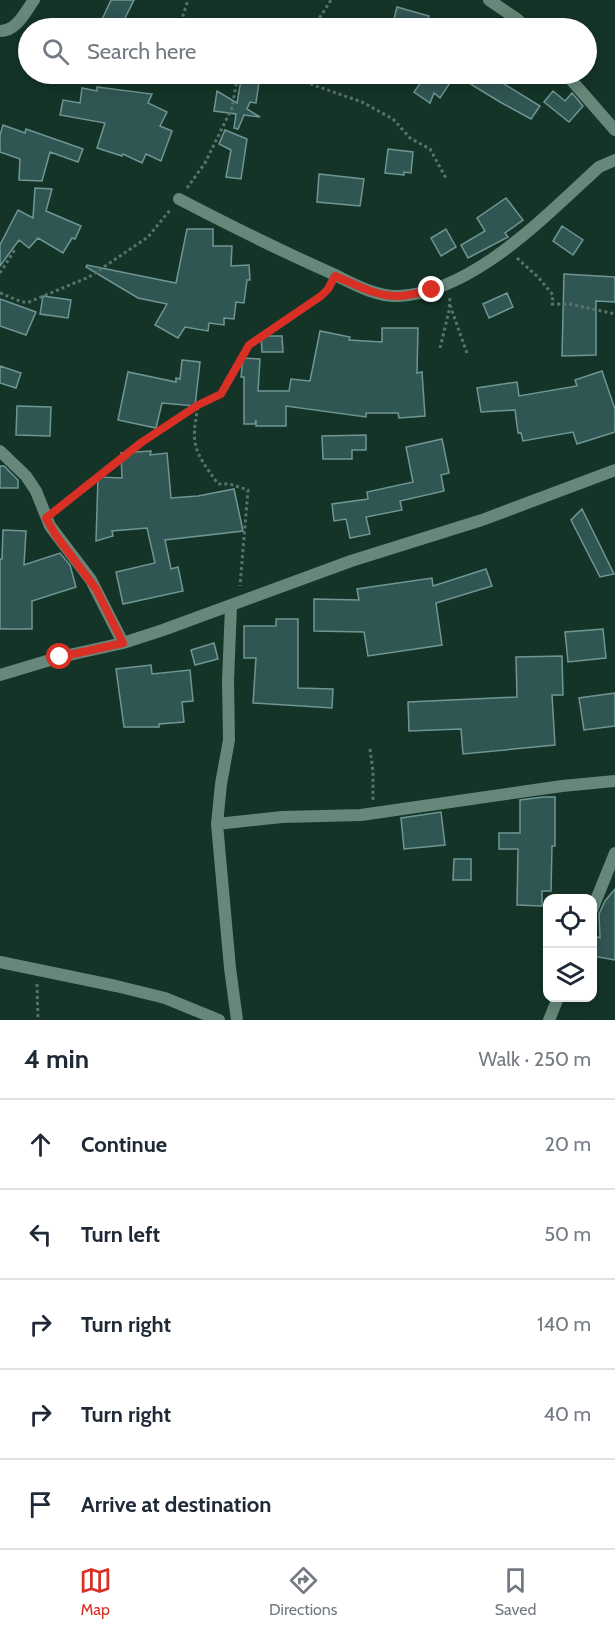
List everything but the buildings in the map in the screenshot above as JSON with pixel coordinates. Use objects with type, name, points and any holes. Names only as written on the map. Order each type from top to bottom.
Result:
[{"type":"street","points":[[21,18],[34,0]]},
{"type":"street","points":[[489,0],[516,18]]},
{"type":"street","points":[[0,31],[15,27],[18,23]]},
{"type":"street","points":[[575,84],[615,130]]},
{"type":"street","points":[[179,199],[281,251],[369,291],[399,296],[432,290],[451,282],[505,250],[599,167],[615,160]]},
{"type":"street","points":[[0,451],[26,476],[36,491],[55,534],[96,589],[123,643]]},
{"type":"street","points":[[0,675],[60,657],[123,643],[351,561],[482,520],[615,470]]},
{"type":"street","points":[[235,604],[228,681],[229,740],[217,824],[237,1020]]},
{"type":"street","points":[[217,824],[282,817],[371,813],[562,786],[615,781]]},
{"type":"street","points":[[597,898],[615,853]]},
{"type":"street","points":[[0,962],[165,998],[219,1020]]},
{"type":"street","points":[[549,1020],[556,1002]]},
{"type":"path","points":[[182,18],[188,0]]},
{"type":"path","points":[[319,18],[331,0]]},
{"type":"path","points":[[0,293],[22,302],[29,302],[89,277],[148,237],[205,163],[232,108],[236,84]]},
{"type":"path","points":[[311,84],[362,102],[393,119],[410,138],[430,149],[447,180]]},
{"type":"path","points":[[0,273],[16,248]]},
{"type":"path","points":[[505,250],[538,277],[553,295],[552,304],[570,304],[615,315]]},
{"type":"path","points":[[46,518],[142,442],[198,405],[221,394],[249,345],[321,296],[335,276]]},
{"type":"path","points":[[440,348],[450,303],[451,282]]},
{"type":"path","points":[[450,303],[468,356]]},
{"type":"path","points":[[198,405],[194,426],[198,456],[218,484],[230,484],[248,490],[235,604]]},
{"type":"path","points":[[370,749],[373,772],[371,813]]},
{"type":"path","points":[[36,970],[38,1020]]},
{"type":"route","points":[[60,657],[123,643],[91,580],[55,534],[46,518],[142,442],[198,405],[221,394],[249,345],[321,296],[335,276],[384,295],[399,296],[432,290]]}]
